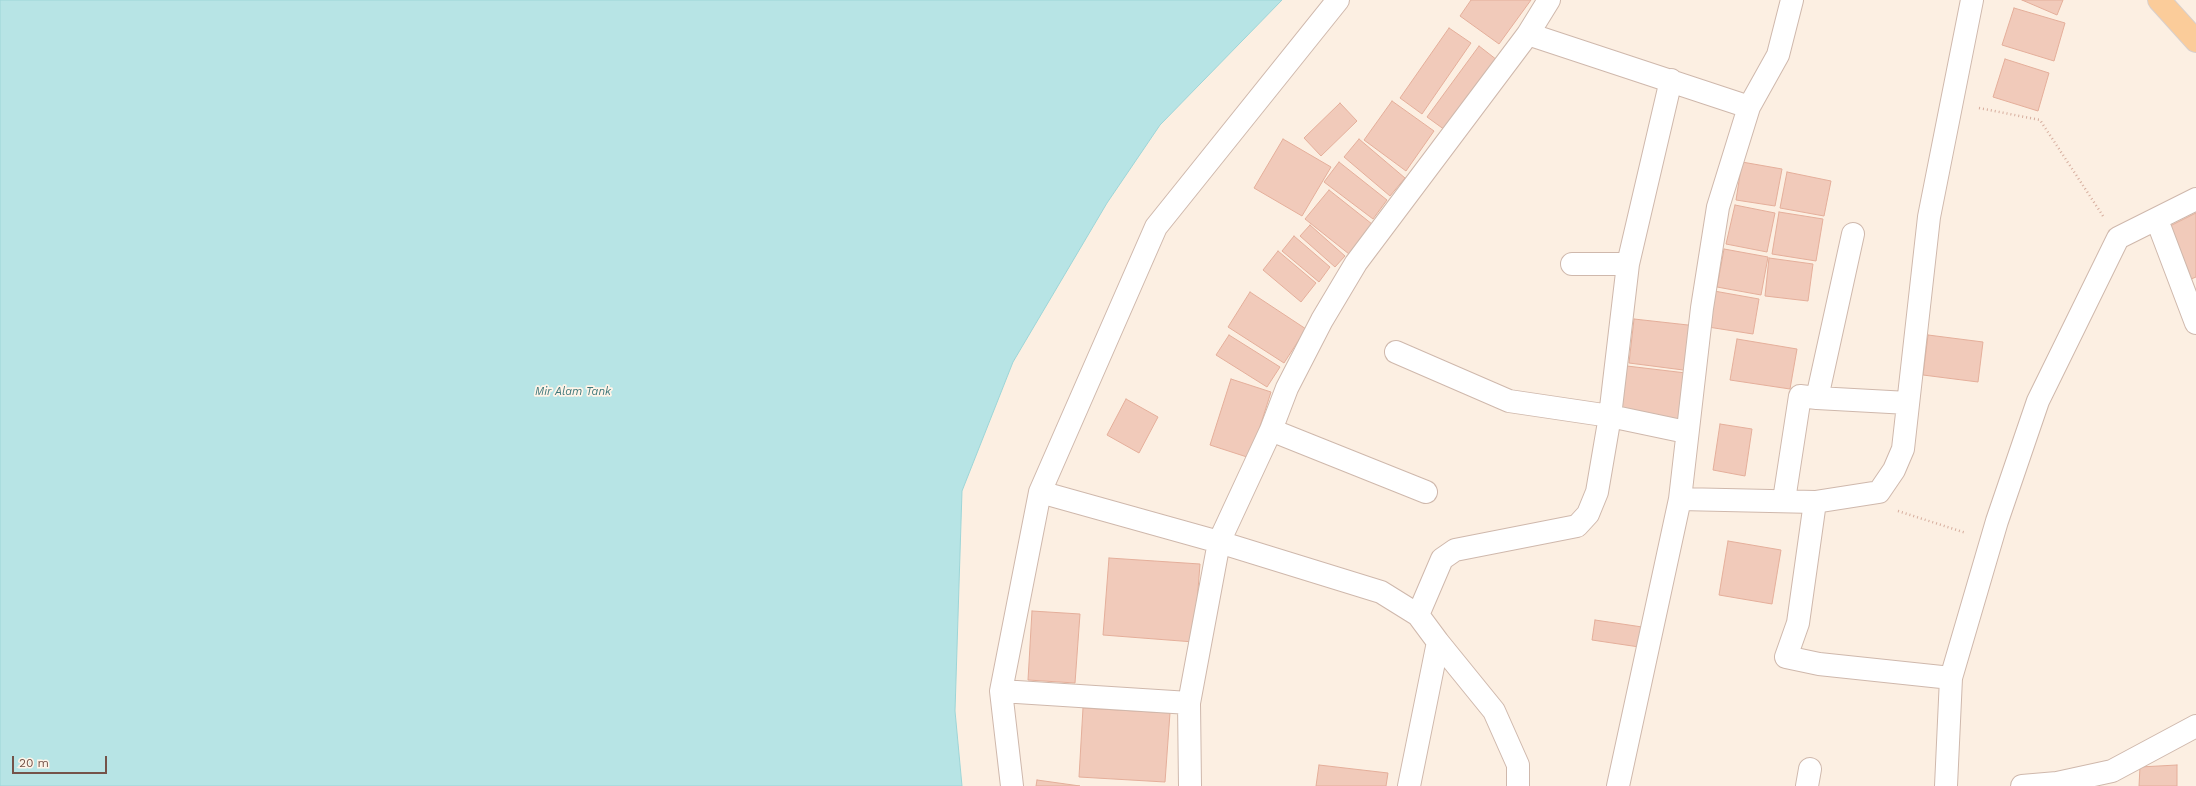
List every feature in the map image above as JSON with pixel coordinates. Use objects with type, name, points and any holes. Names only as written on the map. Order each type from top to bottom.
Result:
[{"type":"main road","points":[[2159,0],[2196,42]]},
{"type":"street","points":[[1012,786],[1001,691],[1040,492],[1156,228],[1338,0]]},
{"type":"street","points":[[1190,786],[1190,703],[1219,542],[1271,430],[1287,388],[1322,320],[1356,263],[1528,34],[1549,0]]},
{"type":"street","points":[[1618,786],[1680,499],[1686,432],[1702,308],[1718,207],[1749,107],[1778,55],[1792,0]]},
{"type":"street","points":[[1680,499],[1784,500],[1815,502],[1879,492],[1894,470],[1903,450],[1929,217],[1972,0]]},
{"type":"street","points":[[1528,34],[1749,107]]},
{"type":"street","points":[[1418,615],[1442,559],[1455,550],[1577,526],[1588,514],[1597,492],[1610,416],[1628,264],[1671,80]]},
{"type":"street","points":[[1946,786],[1951,678],[1991,541],[2038,401],[2118,238],[2196,200]]},
{"type":"street","points":[[2157,220],[2196,323]]},
{"type":"street","points":[[1816,398],[1853,234]]},
{"type":"street","points":[[1572,264],[1628,264]]},
{"type":"street","points":[[1396,352],[1509,401],[1610,416],[1686,432]]},
{"type":"street","points":[[1784,500],[1800,396],[1908,402]]},
{"type":"street","points":[[1271,430],[1426,492]]},
{"type":"street","points":[[1040,492],[1219,542],[1381,592],[1418,615],[1494,711],[1518,765],[1518,786]]},
{"type":"street","points":[[1815,502],[1798,623],[1786,657],[1819,664],[1951,678]]},
{"type":"street","points":[[1409,786],[1438,642]]},
{"type":"street","points":[[1001,691],[1190,703]]},
{"type":"street","points":[[2022,786],[2112,778],[2196,726]]},
{"type":"path","points":[[1951,103],[2040,120],[2118,238]]},
{"type":"path","points":[[1870,494],[1875,504],[1991,541]]},
{"type":"water","name":"Mir Alam Tank","points":[[0,0],[1282,0],[1160,125],[1107,203],[1013,362],[962,491],[955,711],[962,786],[0,786]]},
{"type":"building","points":[[1471,0],[1531,0],[1499,44],[1460,16]]},
{"type":"building","points":[[2022,0],[2063,0],[2057,15]]},
{"type":"building","points":[[2014,8],[2065,23],[2054,61],[2002,45]]},
{"type":"building","points":[[1449,28],[1471,43],[1422,114],[1400,98]]},
{"type":"building","points":[[1479,46],[1497,60],[1445,130],[1427,117]]},
{"type":"building","points":[[2005,59],[2049,73],[2038,111],[1993,97]]},
{"type":"building","points":[[1392,101],[1434,131],[1406,171],[1364,140]]},
{"type":"building","points":[[1340,103],[1357,121],[1321,156],[1304,138]]},
{"type":"building","points":[[1283,139],[1331,167],[1302,216],[1254,188]]},
{"type":"building","points":[[1359,139],[1405,178],[1390,196],[1344,157]]},
{"type":"building","points":[[1339,162],[1387,200],[1373,219],[1324,182]]},
{"type":"building","points":[[1742,162],[1782,169],[1775,206],[1736,200]]},
{"type":"building","points":[[1787,172],[1831,181],[1824,216],[1780,208]]},
{"type":"building","points":[[1329,190],[1372,224],[1349,254],[1305,219]]},
{"type":"building","points":[[1735,205],[1775,213],[1767,252],[1726,244]]},
{"type":"building","points":[[1779,212],[1823,219],[1816,261],[1772,254]]},
{"type":"building","points":[[2196,213],[2196,277],[2191,279],[2166,228]]},
{"type":"building","points":[[1310,225],[1345,256],[1335,267],[1300,236]]},
{"type":"building","points":[[1294,236],[1330,267],[1319,282],[1282,251]]},
{"type":"building","points":[[1724,249],[1768,257],[1761,295],[1717,287]]},
{"type":"building","points":[[1278,251],[1316,283],[1301,302],[1263,270]]},
{"type":"building","points":[[1769,258],[1813,264],[1808,301],[1765,296]]},
{"type":"building","points":[[1714,291],[1759,299],[1753,334],[1708,327]]},
{"type":"building","points":[[1250,292],[1306,329],[1284,363],[1228,327]]},
{"type":"building","points":[[1634,319],[1697,326],[1691,371],[1629,363]]},
{"type":"building","points":[[1229,335],[1280,367],[1267,387],[1216,355]]},
{"type":"building","points":[[1928,335],[1983,342],[1978,382],[1923,375]]},
{"type":"building","points":[[1737,339],[1797,349],[1790,389],[1730,380]]},
{"type":"building","points":[[1627,366],[1686,373],[1681,421],[1621,414]]},
{"type":"building","points":[[1231,379],[1271,392],[1250,458],[1210,445]]},
{"type":"building","points":[[1126,399],[1158,417],[1139,453],[1107,435]]},
{"type":"building","points":[[1720,424],[1752,429],[1745,476],[1713,470]]},
{"type":"building","points":[[1728,541],[1781,550],[1772,604],[1719,595]]},
{"type":"building","points":[[1109,558],[1200,564],[1194,642],[1103,635]]},
{"type":"building","points":[[1032,611],[1080,614],[1075,683],[1028,680]]},
{"type":"building","points":[[1595,620],[1649,628],[1646,648],[1592,640]]},
{"type":"building","points":[[1083,708],[1170,713],[1165,782],[1079,777]]},
{"type":"building","points":[[1319,765],[1388,773],[1386,786],[1316,786]]},
{"type":"building","points":[[2177,765],[2177,786],[2139,786],[2140,767]]},
{"type":"building","points":[[1037,780],[1080,786],[1036,786]]}]
